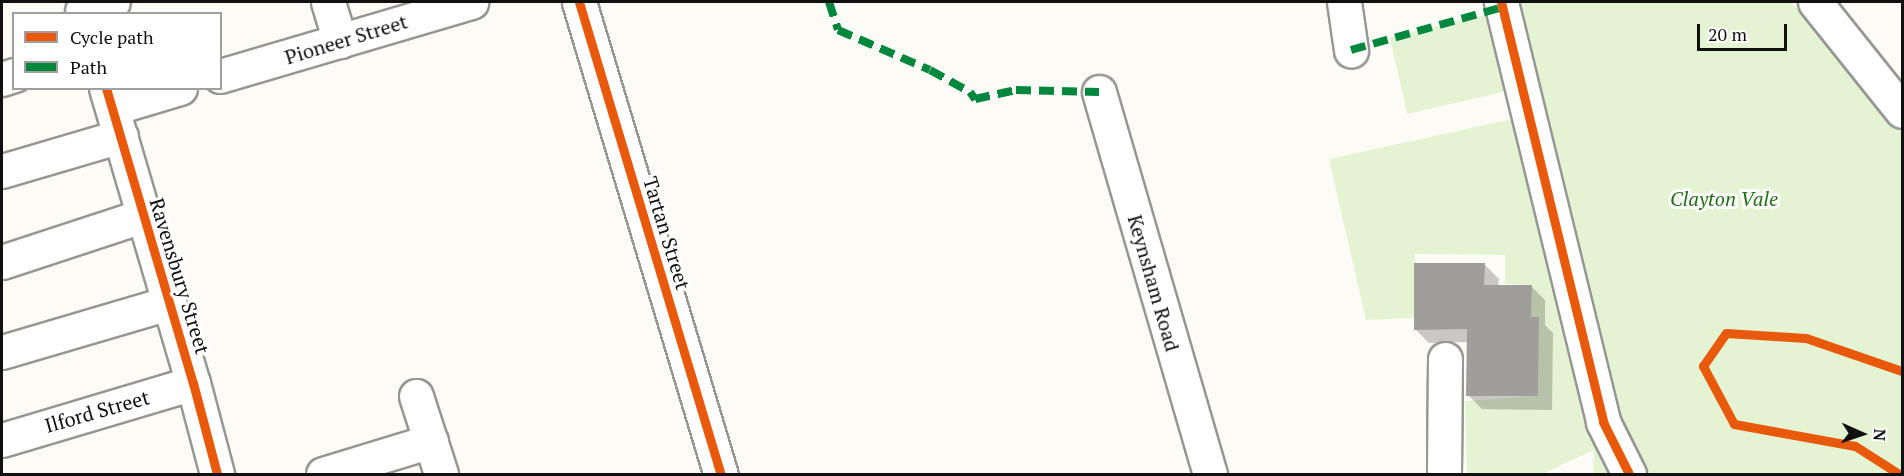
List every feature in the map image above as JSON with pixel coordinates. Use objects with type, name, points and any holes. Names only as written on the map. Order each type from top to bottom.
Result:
[{"type":"street","points":[[81,8],[113,2]]},
{"type":"street","points":[[328,2],[340,41]]},
{"type":"street","name":"Pioneer Street","points":[[222,75],[471,2]]},
{"type":"street","name":"Tartan Street","points":[[579,2],[721,474]]},
{"type":"street","points":[[1344,2],[1351,50]]},
{"type":"street","points":[[1502,2],[1603,422],[1629,474]]},
{"type":"street","points":[[1815,2],[1902,111]]},
{"type":"street","points":[[2,171],[113,111],[174,90]]},
{"type":"street","name":"Keynsham Road","points":[[1099,92],[1210,474]]},
{"type":"street","name":"Ravensbury Street","points":[[113,111],[142,216],[193,383],[214,474]]},
{"type":"street","points":[[2,262],[142,216]]},
{"type":"street","points":[[2,352],[169,303]]},
{"type":"street","points":[[1444,474],[1445,360]]},
{"type":"street","name":"Ilford Street","points":[[2,440],[193,383]]},
{"type":"street","points":[[416,396],[441,474]]},
{"type":"street","points":[[323,474],[431,441]]},
{"type":"green space","name":"Clayton Vale","points":[[1488,2],[1791,2],[1902,132],[1902,474],[1593,474],[1594,450],[1542,474],[1467,474],[1465,401],[1538,396],[1539,317],[1531,317],[1532,285],[1505,284],[1505,255],[1415,254],[1414,318],[1366,320],[1329,159],[1522,117]]},
{"type":"green space","points":[[1489,14],[1507,91],[1407,114],[1390,37]]},
{"type":"building","points":[[1414,263],[1485,263],[1484,285],[1532,285],[1531,317],[1539,317],[1538,396],[1466,396],[1467,329],[1414,330]]},
{"type":"marked path","points":[[829,2],[838,30],[930,70],[970,92],[975,99],[1016,90],[1099,92]]},
{"type":"marked path","points":[[1351,50],[1503,7]]},
{"type":"cycle path","points":[[579,2],[721,474]]},
{"type":"cycle path","points":[[1501,2],[1603,422],[1629,474]]},
{"type":"cycle path","points":[[107,90],[193,383],[217,474]]},
{"type":"cycle path","points":[[1899,474],[1855,446],[1734,424],[1703,366],[1726,333],[1806,338],[1902,371]]}]
